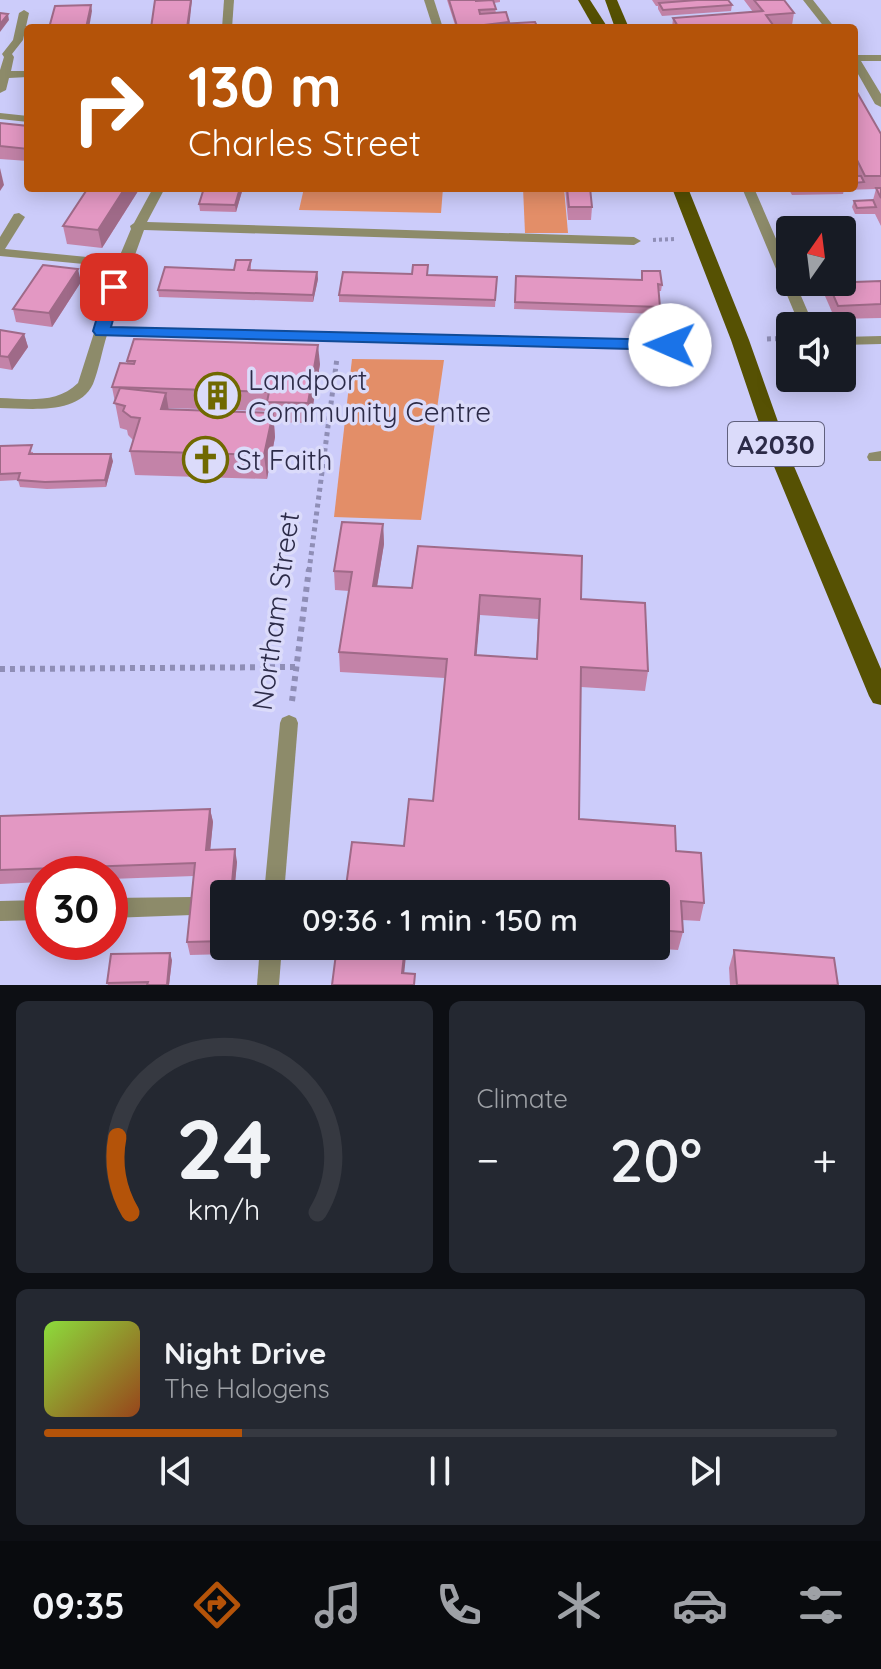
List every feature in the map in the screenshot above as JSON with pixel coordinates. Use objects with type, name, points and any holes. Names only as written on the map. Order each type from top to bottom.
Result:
[{"type":"main road","points":[[584,0],[599,24]]},
{"type":"main road","points":[[611,0],[620,24]]},
{"type":"main road","name":"A2030","points":[[682,192],[783,464],[881,696]]},
{"type":"street","points":[[227,24],[229,0]]},
{"type":"street","points":[[429,0],[437,24]]},
{"type":"street","points":[[808,0],[827,24]]},
{"type":"street","points":[[0,90],[5,75],[3,53],[18,40],[24,13]]},
{"type":"street","points":[[858,58],[881,58]]},
{"type":"street","points":[[858,65],[881,104]]},
{"type":"street","points":[[5,75],[24,74]]},
{"type":"street","points":[[0,116],[24,119]]},
{"type":"street","points":[[0,403],[57,403],[77,397],[85,385],[120,264],[136,226],[157,192]]},
{"type":"street","points":[[750,192],[801,312]]},
{"type":"street","points":[[19,217],[0,249],[120,264]]},
{"type":"street","points":[[136,226],[634,241]]},
{"type":"street","points":[[101,331],[700,346]]},
{"type":"street","points":[[856,341],[881,340]]},
{"type":"street","name":"Northam Street","points":[[275,880],[289,723]]},
{"type":"street","points":[[128,908],[192,906]]},
{"type":"street","points":[[0,911],[24,910]]},
{"type":"street","points":[[268,985],[270,960]]},
{"type":"path","points":[[634,241],[700,239]]},
{"type":"path","name":"Northam Street","points":[[289,723],[340,337]]},
{"type":"path","points":[[0,669],[296,667]]},
{"type":"shaded area","points":[[303,192],[443,192],[441,213],[299,210]]},
{"type":"shaded area","points":[[523,192],[564,192],[568,233],[525,233]]},
{"type":"shaded area","points":[[352,359],[444,360],[421,520],[334,517]]},
{"type":"building","points":[[155,0],[191,0],[188,24],[152,24]]},
{"type":"building","points":[[449,0],[493,0],[496,9],[479,10],[480,14],[506,12],[509,22],[492,24],[456,24]]},
{"type":"building","points":[[728,0],[732,5],[663,10],[659,3]]},
{"type":"building","points":[[754,0],[784,0],[794,13],[766,15],[772,24],[677,24],[673,18],[763,11]]},
{"type":"building","points":[[91,5],[87,24],[50,24],[55,6]]},
{"type":"building","points":[[0,13],[8,14],[0,24]]},
{"type":"building","points":[[858,94],[881,134],[881,176],[865,176],[858,162]]},
{"type":"building","points":[[0,123],[24,126],[24,149],[0,146]]},
{"type":"building","points":[[85,192],[122,192],[98,230],[63,226]]},
{"type":"building","points":[[203,192],[239,192],[235,205],[199,204]]},
{"type":"building","points":[[567,192],[590,192],[592,207],[569,207]]},
{"type":"building","points":[[873,200],[876,207],[857,208],[854,201]]},
{"type":"building","points":[[236,260],[251,260],[248,270],[317,272],[313,295],[158,290],[165,267],[234,270]]},
{"type":"building","points":[[43,265],[78,269],[49,313],[13,309]]},
{"type":"building","points":[[413,265],[428,265],[427,275],[497,277],[495,300],[339,295],[343,272],[412,274]]},
{"type":"building","points":[[642,271],[660,271],[660,307],[515,302],[516,276],[642,280]]},
{"type":"building","points":[[881,281],[881,304],[838,306],[834,296],[856,296],[856,282]]},
{"type":"building","points":[[0,330],[24,334],[8,357],[0,356]]},
{"type":"building","points":[[134,339],[318,345],[308,403],[267,402],[269,392],[112,387],[120,363],[134,364],[135,361],[127,361]]},
{"type":"building","points":[[120,388],[166,393],[161,409],[273,413],[264,455],[130,451],[140,418],[131,417],[123,411],[125,406],[114,403]]},
{"type":"building","points":[[32,445],[29,454],[111,454],[105,480],[45,482],[18,480],[20,473],[0,474],[0,446]]},
{"type":"building","points":[[342,522],[383,524],[373,586],[412,588],[418,546],[582,556],[581,599],[645,603],[648,671],[581,667],[579,819],[675,826],[676,851],[701,853],[704,903],[681,901],[683,932],[670,931],[670,880],[347,880],[352,842],[404,846],[409,799],[433,801],[447,659],[339,652],[352,572],[334,571]],"holes":[[[480,595],[540,599],[537,659],[475,655]]]},
{"type":"building","points":[[210,809],[206,850],[235,849],[232,880],[210,880],[210,941],[187,942],[195,863],[128,865],[128,856],[24,856],[24,869],[0,870],[0,816]]},
{"type":"building","points":[[734,950],[834,958],[838,985],[737,985]]},
{"type":"building","points":[[170,953],[167,985],[107,983],[110,960],[128,960],[128,954]]},
{"type":"building","points":[[335,960],[403,960],[402,973],[415,974],[414,985],[332,985]]},
{"type":"place","name":"Landport Community Centre","points":[[217,395]]},
{"type":"place","name":"St Faith","points":[[205,459]]},
{"type":"route","points":[[114,287],[101,331],[670,345]]}]
